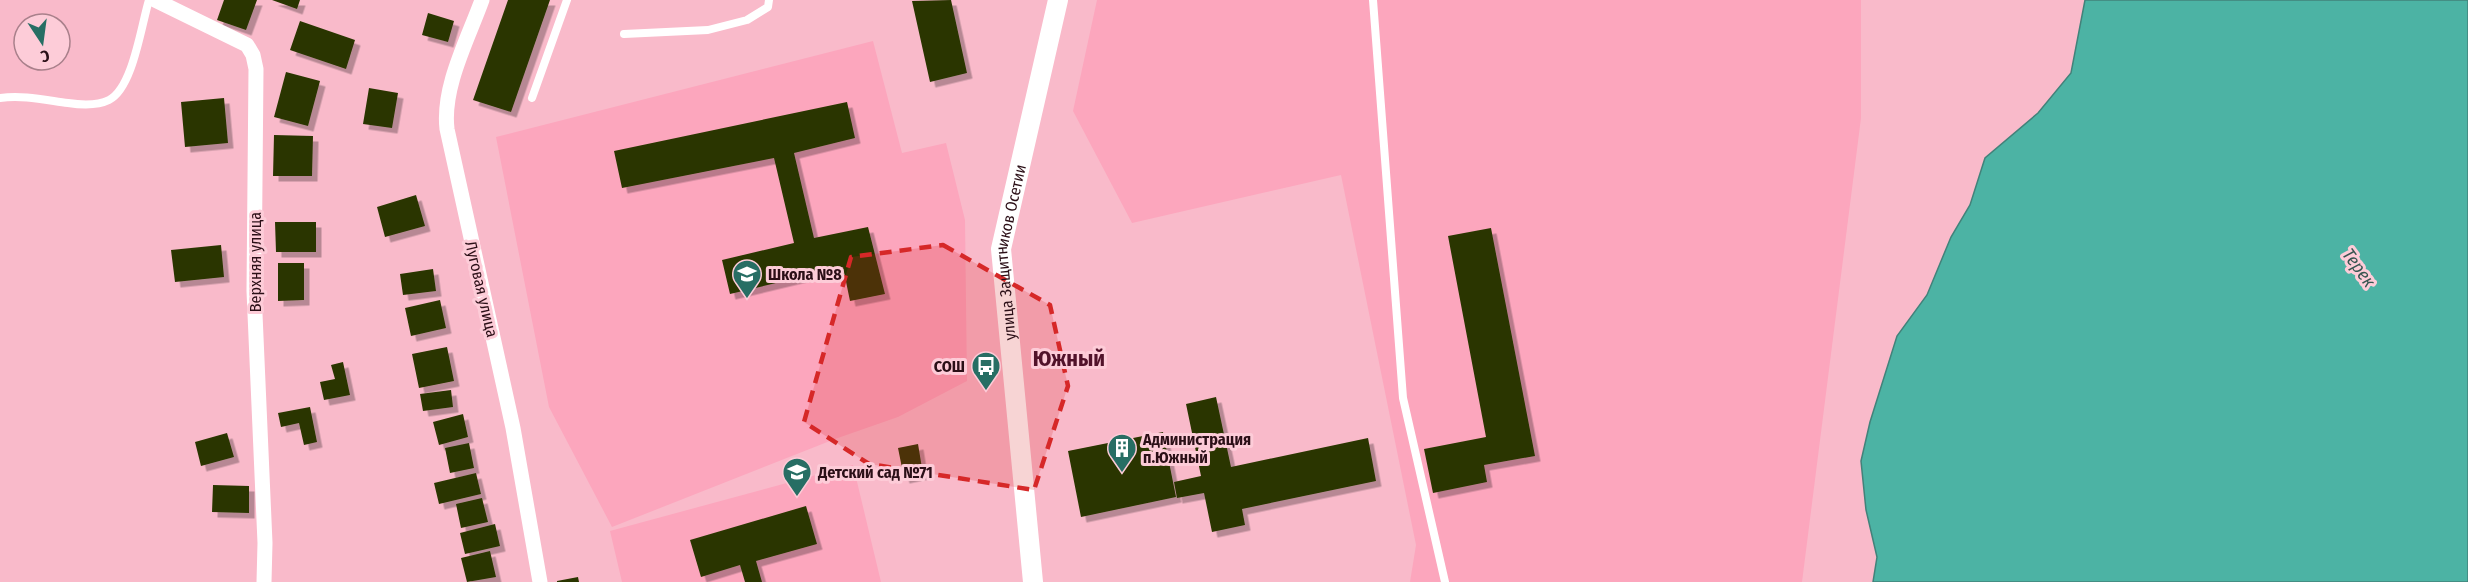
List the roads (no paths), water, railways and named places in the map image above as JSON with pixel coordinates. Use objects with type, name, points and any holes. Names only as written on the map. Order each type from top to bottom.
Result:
[{"type":"street","name":"Верхняя улица","points":[[155,0],[247,45],[253,55],[256,69],[254,291],[265,543],[264,582]]},
{"type":"street","name":"Луговая улица","points":[[482,0],[448,94],[445,112],[513,428],[540,582]]},
{"type":"street","name":"улица Защитников Осетии","points":[[1034,582],[1001,249],[1058,0]]},
{"type":"lane","points":[[0,98],[18,96],[83,105],[108,101],[119,93],[127,78],[148,0]]},
{"type":"lane","points":[[532,98],[567,0]]},
{"type":"lane","points":[[624,34],[708,30],[747,20],[768,7],[769,0]]},
{"type":"lane","points":[[1373,0],[1403,398],[1445,582]]},
{"type":"water","name":"Терек","points":[[2085,0],[2468,0],[2468,582],[1873,582],[1877,557],[1866,510],[1861,461],[1870,422],[1897,336],[1927,295],[1951,237],[1970,205],[1985,158],[2038,113],[2071,73]]},
{"type":"place","name":"Школа №8","points":[[747,300]]},
{"type":"place","name":"СОШ","points":[[986,392]]},
{"type":"place","name":"Администрация п.Южный","points":[[1122,474]]},
{"type":"place","name":"Детский сад №71","points":[[797,498]]},
{"type":"district","name":"Южный","points":[[1069,358]]}]
